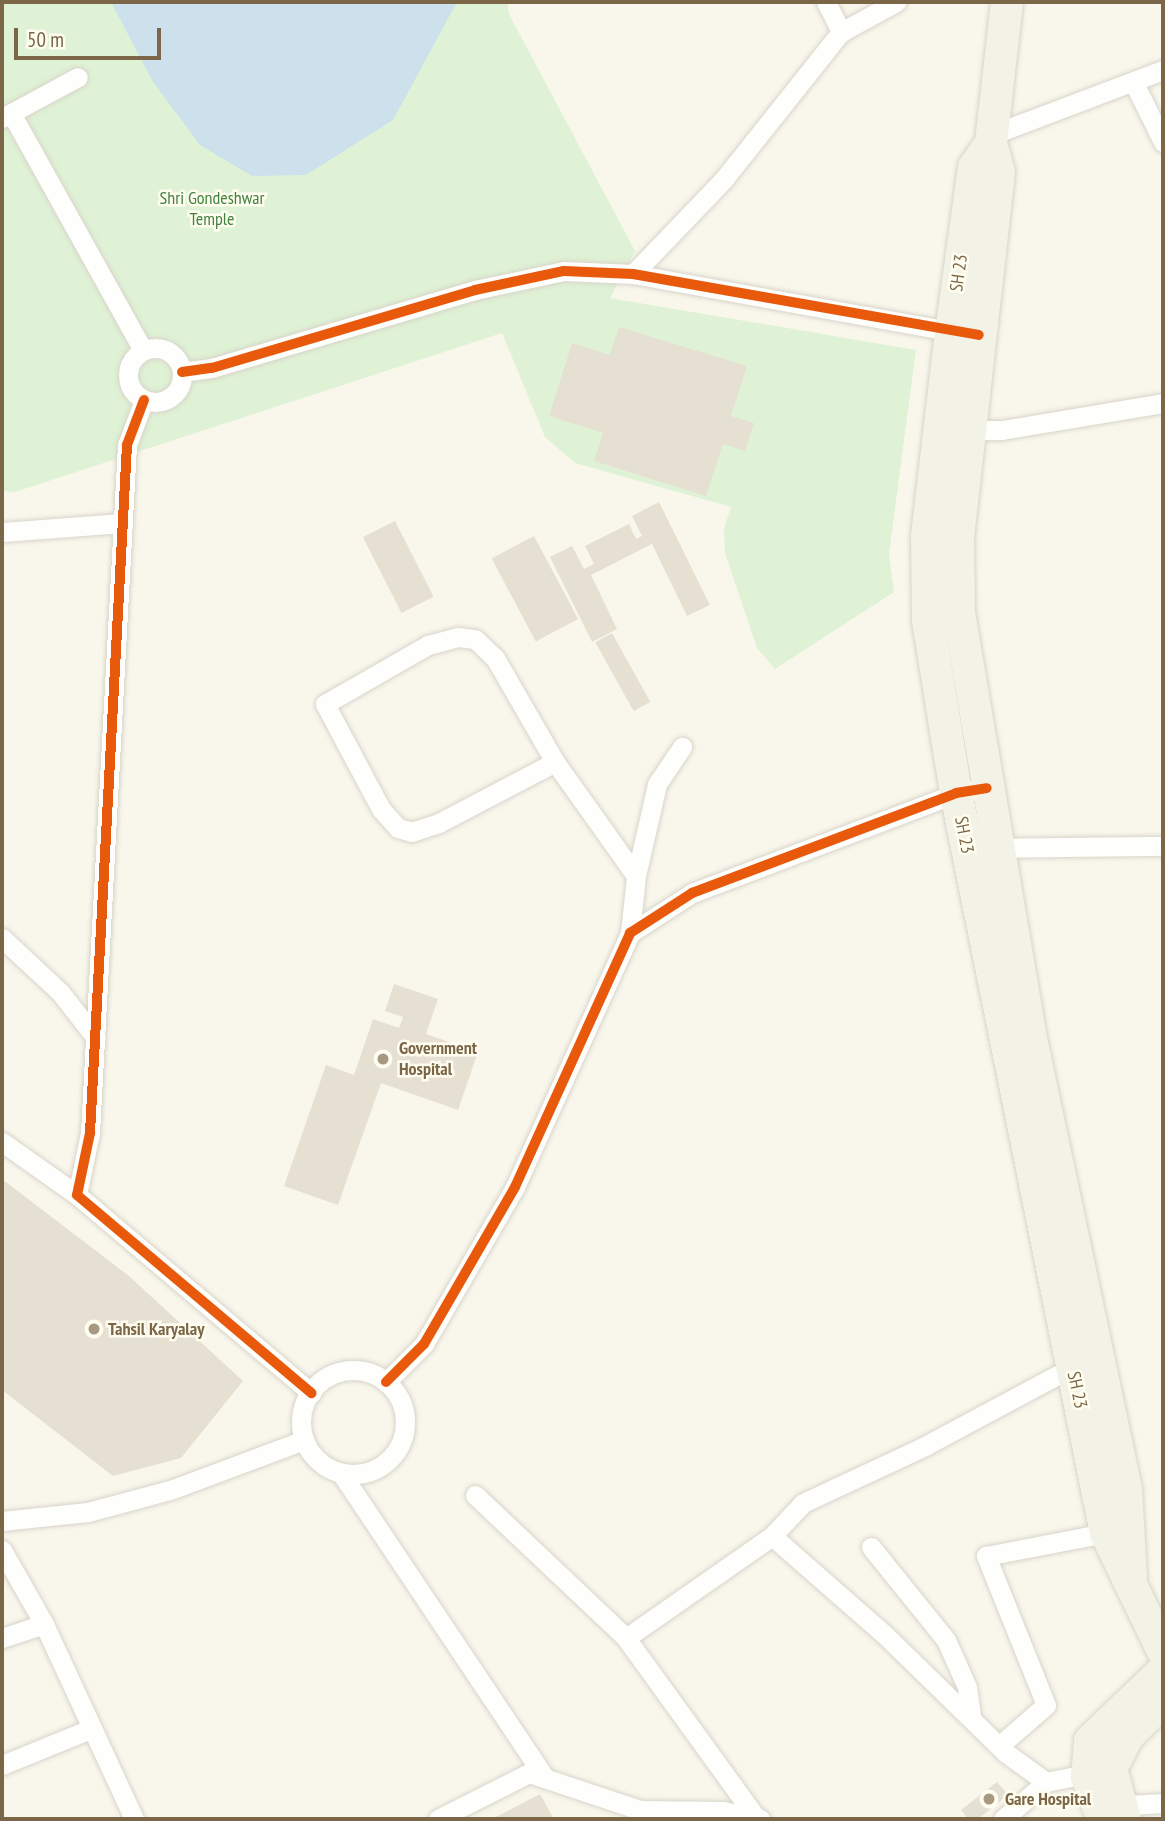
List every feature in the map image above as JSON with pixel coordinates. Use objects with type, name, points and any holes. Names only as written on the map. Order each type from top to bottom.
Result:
[{"type":"main road","points":[[1007,2],[991,139],[999,172],[979,224],[965,333],[968,430],[948,481],[958,540],[960,612],[987,788],[981,849],[1102,1443],[1132,1526],[1131,1577]]},
{"type":"main road","name":"SH 23","points":[[965,333],[948,481],[927,535],[928,620],[956,793],[981,849]]},
{"type":"main road","points":[[1102,1443],[1105,1533],[1131,1577],[1163,1651]]},
{"type":"main road","points":[[1111,1813],[1090,1741],[1163,1671]]},
{"type":"main road","points":[[1099,1772],[1128,1736],[1163,1701]]},
{"type":"street","points":[[826,2],[841,32]]},
{"type":"street","points":[[633,274],[724,179],[841,32],[896,2]]},
{"type":"street","points":[[991,139],[1163,69]]},
{"type":"street","points":[[78,77],[6,115],[143,351]]},
{"type":"street","points":[[1134,83],[1163,142]]},
{"type":"street","points":[[182,372],[212,368],[488,287],[564,271],[633,274],[965,333]]},
{"type":"street","points":[[143,351],[170,352],[182,372],[180,386],[167,399],[144,400],[128,379],[131,362],[143,351]]},
{"type":"street","points":[[77,1195],[90,1133],[127,445],[144,400]]},
{"type":"street","points":[[968,430],[1002,430],[1163,403]]},
{"type":"street","points":[[2,532],[123,523]]},
{"type":"street","points":[[555,762],[439,823],[412,832],[398,828],[382,809],[325,704],[428,645],[458,637],[475,639],[495,658],[555,762],[636,876]]},
{"type":"street","points":[[386,1382],[424,1344],[515,1187],[630,933],[636,876],[657,784],[682,747]]},
{"type":"street","points":[[630,933],[692,893],[956,793],[987,788]]},
{"type":"street","points":[[981,849],[1163,846]]},
{"type":"street","points":[[2,938],[60,992],[96,1038]]},
{"type":"street","points":[[2,1142],[77,1195],[311,1393]]},
{"type":"street","points":[[626,1638],[772,1536],[803,1503],[925,1446],[1084,1362]]},
{"type":"street","points":[[354,1370],[386,1382],[404,1411],[400,1445],[376,1469],[341,1473],[325,1466],[304,1440],[303,1416],[311,1393],[322,1381],[354,1370]]},
{"type":"street","points":[[2,1521],[88,1512],[161,1492],[304,1440]]},
{"type":"street","points":[[341,1473],[545,1778]]},
{"type":"street","points":[[475,1495],[626,1638],[759,1819]]},
{"type":"street","points":[[999,1746],[1046,1705],[986,1556],[1105,1533]]},
{"type":"street","points":[[772,1536],[971,1717],[999,1746],[1046,1782]]},
{"type":"street","points":[[871,1547],[946,1640],[967,1687],[971,1717]]},
{"type":"street","points":[[2,1550],[44,1624],[90,1729],[134,1819]]},
{"type":"street","points":[[2,1639],[44,1624]]},
{"type":"street","points":[[2,1765],[90,1729]]},
{"type":"street","points":[[1003,1819],[1046,1782],[1099,1772]]},
{"type":"street","points":[[438,1819],[529,1773],[640,1810],[723,1811],[759,1819]]},
{"type":"street","points":[[604,1798],[615,1819]]},
{"type":"street","points":[[1111,1813],[1163,1803]]},
{"type":"green space","name":"Shri Gondeshwar Temple","points":[[2,2],[507,2],[509,14],[635,251],[610,298],[916,350],[889,554],[894,592],[775,669],[757,648],[725,553],[724,529],[731,507],[575,463],[545,437],[502,333],[15,492],[2,491]]},
{"type":"water","points":[[111,2],[457,2],[393,120],[306,175],[252,176],[200,145],[153,82]]},
{"type":"building","points":[[619,327],[747,366],[731,416],[754,423],[745,451],[723,444],[706,496],[594,461],[603,433],[549,416],[572,343],[610,355]]},
{"type":"building","points":[[659,502],[710,605],[687,616],[652,544],[591,575],[617,629],[592,642],[550,557],[572,546],[584,569],[594,564],[585,546],[629,524],[636,539],[642,536],[632,516]]},
{"type":"building","points":[[395,521],[434,597],[402,613],[363,537]]},
{"type":"building","points":[[534,536],[578,619],[536,642],[492,559]]},
{"type":"building","points":[[612,633],[650,702],[634,711],[595,642]]},
{"type":"building","points":[[394,984],[438,999],[426,1034],[478,1052],[458,1110],[381,1083],[338,1205],[284,1186],[326,1065],[354,1075],[373,1019],[399,1028],[403,1017],[385,1011]]},
{"type":"building","name":"Tahsil Karyalay","points":[[2,1179],[129,1276],[243,1381],[181,1458],[113,1476],[2,1390]]},
{"type":"building","points":[[997,1782],[1008,1795],[978,1819],[968,1819],[961,1810]]},
{"type":"building","points":[[540,1794],[554,1819],[492,1819]]},
{"type":"cycle path","points":[[182,372],[212,368],[475,290],[564,271],[633,274],[979,335]]},
{"type":"cycle path","points":[[144,400],[127,445],[90,1133],[77,1195],[311,1393]]},
{"type":"cycle path","points":[[386,1382],[424,1344],[515,1187],[630,933],[692,893],[956,793],[987,788]]},
{"type":"place","name":"Government Hospital","points":[[383,1059]]},
{"type":"place","name":"Tahsil Karyalay","points":[[94,1329]]},
{"type":"place","name":"Gare Hospital","points":[[989,1799]]}]
